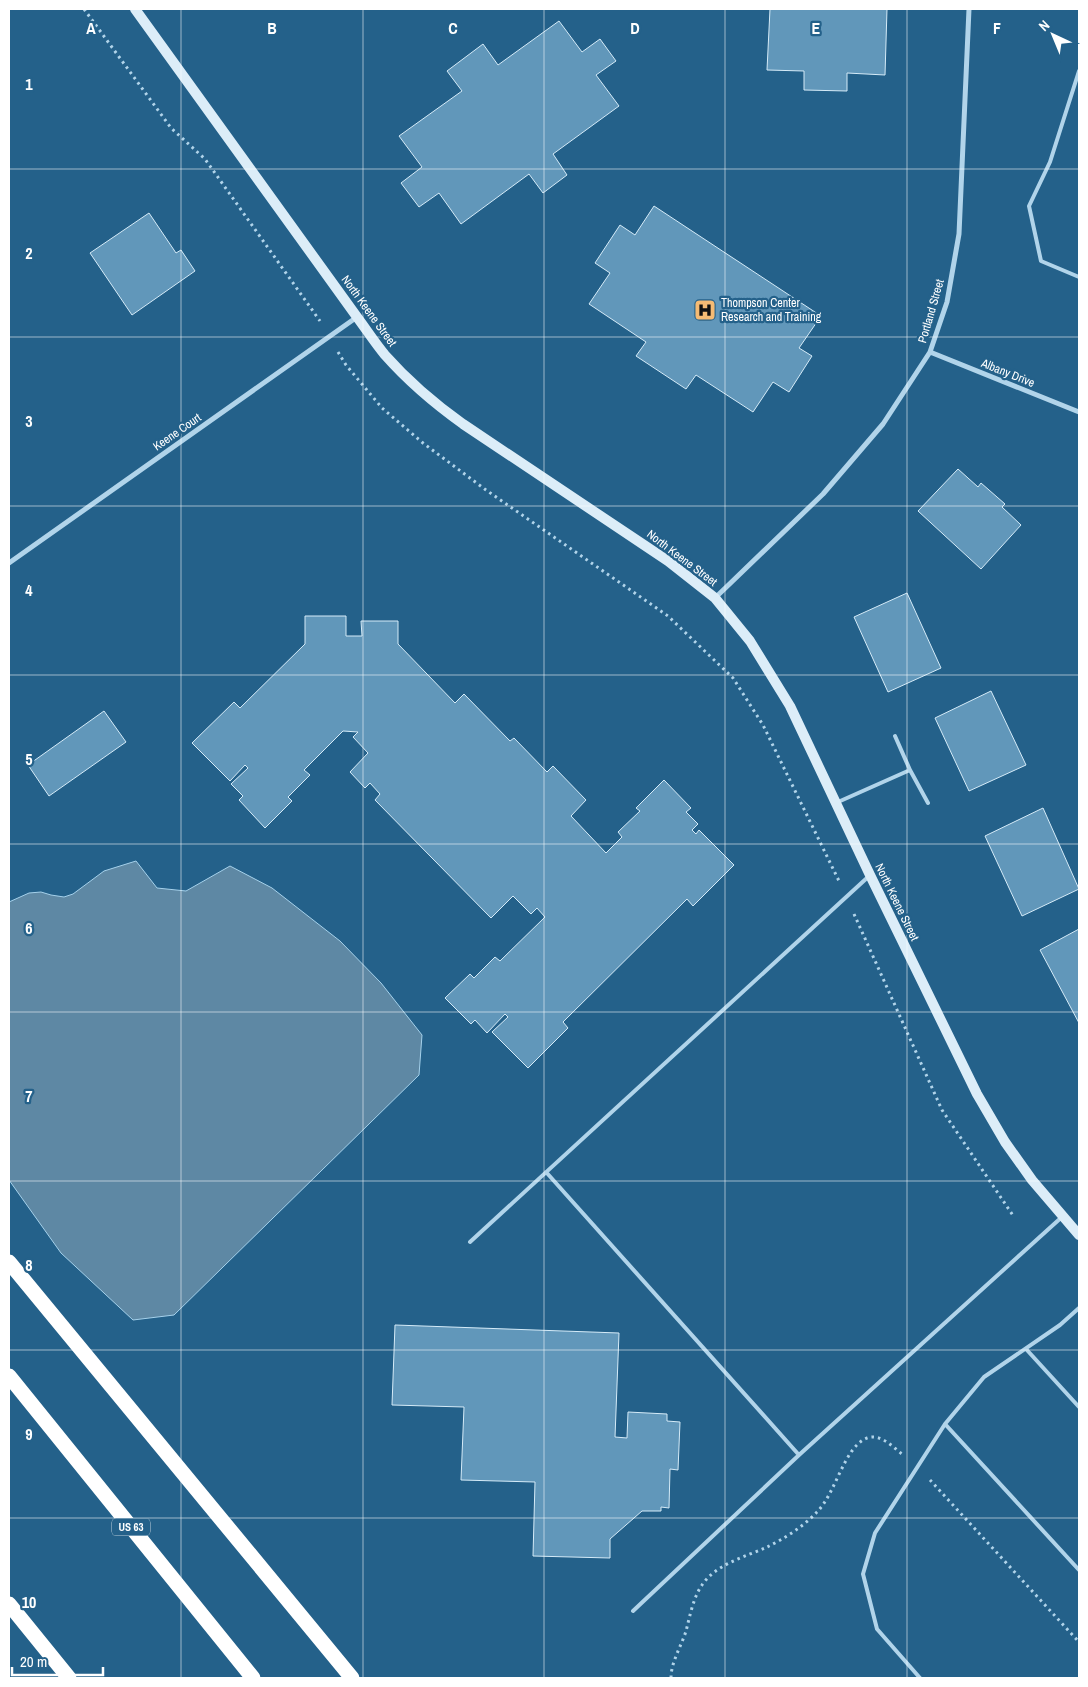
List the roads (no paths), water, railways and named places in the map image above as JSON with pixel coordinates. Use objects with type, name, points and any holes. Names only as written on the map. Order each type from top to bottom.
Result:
[{"type":"highway","points":[[9,1262],[352,1678]]},
{"type":"highway","name":"US 63","points":[[9,1376],[253,1678]]},
{"type":"highway","points":[[9,1604],[69,1678]]},
{"type":"street","name":"North Keene Street","points":[[135,9],[384,354],[438,406],[668,561],[715,598],[750,641],[790,706],[977,1094],[1010,1150],[1032,1180],[1079,1235]]},
{"type":"street","name":"Portland Street","points":[[715,598],[823,494],[883,424],[930,352],[947,302],[959,234],[969,9]]},
{"type":"street","name":"Keene Court","points":[[9,563],[357,317]]},
{"type":"street","name":"Albany Drive","points":[[930,352],[1079,412]]},
{"type":"lane","points":[[1079,71],[1050,162],[1029,206],[1041,261],[1079,277]]},
{"type":"lane","points":[[895,736],[910,770],[928,803]]},
{"type":"lane","points":[[836,803],[910,770]]},
{"type":"lane","points":[[470,1242],[870,875]]},
{"type":"lane","points":[[546,1172],[800,1455]]},
{"type":"lane","points":[[633,1611],[800,1455],[1063,1216]]},
{"type":"lane","points":[[920,1678],[877,1629],[863,1574],[876,1533],[945,1424],[984,1377],[1060,1325],[1079,1308]]},
{"type":"lane","points":[[1026,1349],[1079,1407]]},
{"type":"lane","points":[[945,1424],[1079,1570]]},
{"type":"water","points":[[136,861],[157,888],[186,891],[230,866],[272,888],[340,941],[381,983],[422,1035],[419,1075],[174,1315],[133,1320],[61,1253],[9,1180],[9,902],[29,893],[41,892],[64,897],[73,894],[104,871]]},
{"type":"place","name":"Thompson Center Research and Training","points":[[705,310]]}]
